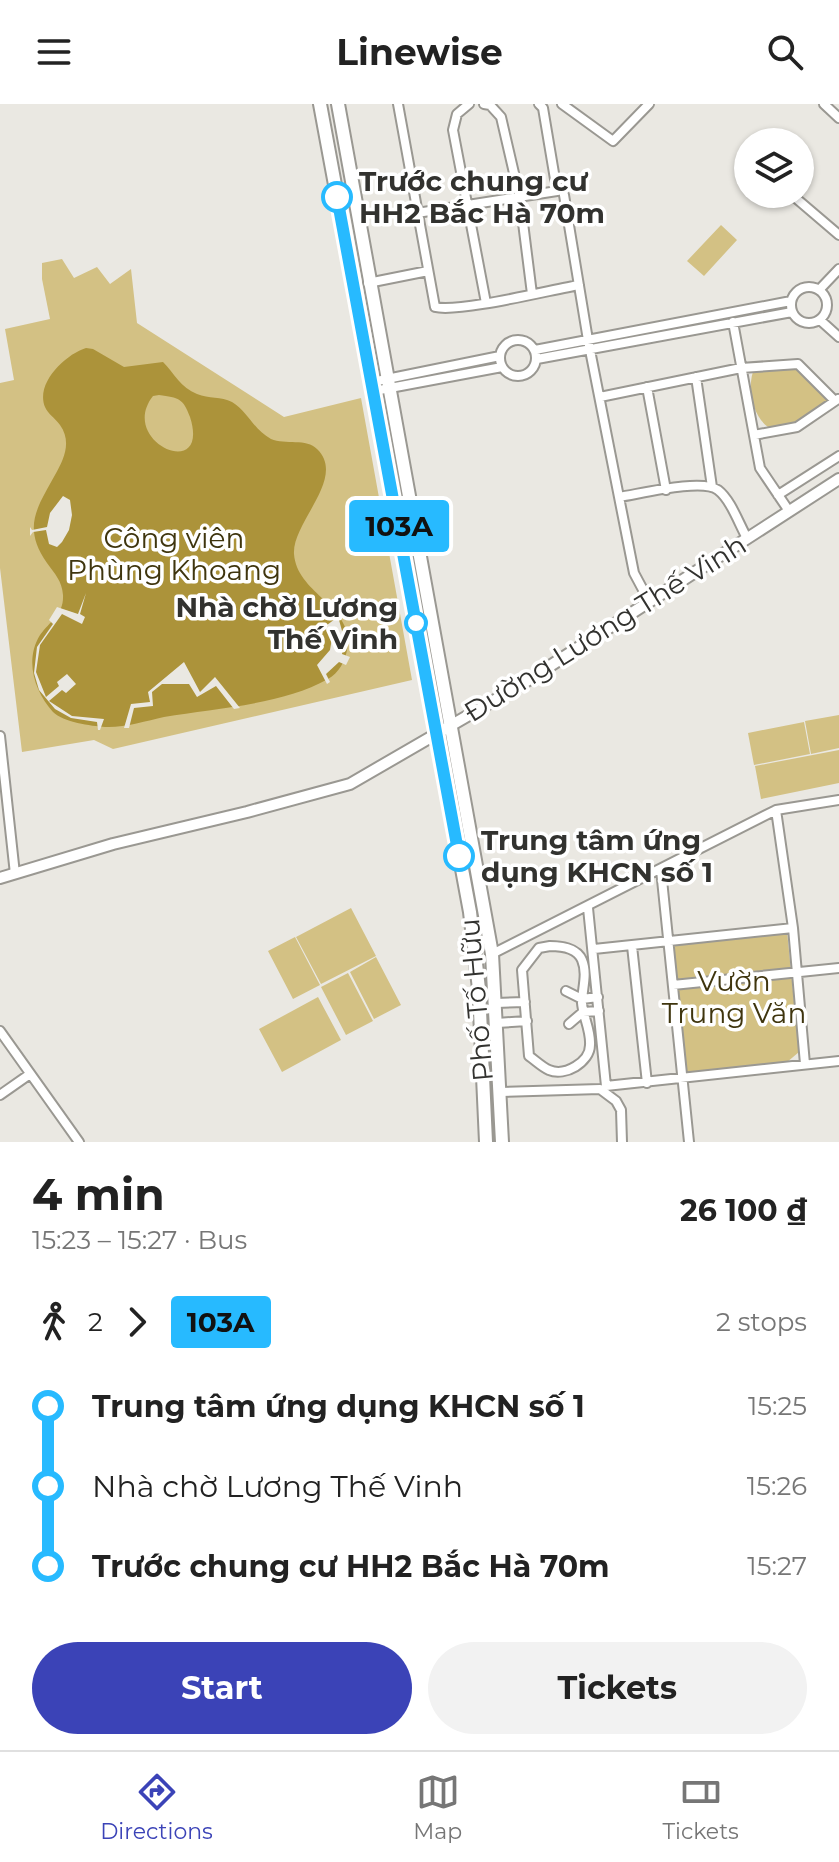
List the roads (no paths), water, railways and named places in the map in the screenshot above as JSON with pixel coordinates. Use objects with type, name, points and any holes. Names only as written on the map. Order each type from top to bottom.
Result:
[{"type":"main road","name":"Phố Tố Hữu","points":[[320,104],[475,948],[486,1142]]},
{"type":"main road","name":"Phố Tố Hữu","points":[[338,104],[492,954],[502,1142]]},
{"type":"main road","points":[[484,1095],[501,1094]]},
{"type":"street","points":[[398,104],[435,307],[442,309],[486,303],[579,285]]},
{"type":"street","points":[[469,104],[457,114],[453,130],[486,303]]},
{"type":"street","points":[[484,104],[490,105],[501,117],[520,199],[532,294]]},
{"type":"street","points":[[417,213],[557,191],[543,108],[539,104]]},
{"type":"street","points":[[562,104],[613,141],[649,104]]},
{"type":"street","points":[[824,104],[839,118]]},
{"type":"street","points":[[564,195],[589,345],[634,573],[649,601]]},
{"type":"street","points":[[807,208],[839,235]]},
{"type":"street","points":[[819,290],[839,269]]},
{"type":"street","points":[[368,283],[428,271]]},
{"type":"street","points":[[812,287],[819,290],[827,301],[824,314],[820,320],[802,322],[792,312],[791,301],[799,290],[812,287]]},
{"type":"street","points":[[536,355],[791,301]]},
{"type":"street","points":[[589,345],[792,312]]},
{"type":"street","points":[[820,320],[839,337]]},
{"type":"street","points":[[733,322],[760,468],[789,511]]},
{"type":"street","points":[[514,340],[524,341],[536,355],[532,370],[522,376],[511,375],[502,367],[500,356],[506,345],[514,340]]},
{"type":"street","points":[[373,387],[500,356]]},
{"type":"street","points":[[600,397],[741,368],[798,364],[837,400],[797,427],[754,435]]},
{"type":"street","points":[[387,384],[502,367]]},
{"type":"street","points":[[696,377],[712,487]]},
{"type":"street","points":[[647,387],[666,490]]},
{"type":"street","points":[[778,495],[839,456]]},
{"type":"street","name":"Đường Lương Thế Vinh","points":[[0,878],[113,844],[350,784],[519,686],[839,479]]},
{"type":"street","points":[[619,497],[696,486],[712,487],[721,492],[747,538]]},
{"type":"street","points":[[0,736],[15,874]]},
{"type":"street","points":[[492,954],[776,810],[839,800]]},
{"type":"street","points":[[776,810],[793,928],[805,1064]]},
{"type":"street","points":[[661,870],[689,1142]]},
{"type":"street","points":[[588,908],[606,1086],[839,1061]]},
{"type":"street","points":[[594,949],[793,928]]},
{"type":"street","points":[[632,946],[647,1083]]},
{"type":"street","points":[[565,947],[578,954],[582,960],[585,984],[583,1012],[589,1024],[591,1049],[583,1062],[564,1072],[551,1071],[529,1056],[525,1002],[522,970],[539,948],[565,947]]},
{"type":"street","points":[[673,985],[839,968]]},
{"type":"street","points":[[566,991],[582,999],[598,997]]},
{"type":"street","points":[[496,1003],[525,1002]]},
{"type":"street","points":[[569,1024],[583,1012],[599,1011]]},
{"type":"street","points":[[497,1023],[527,1021]]},
{"type":"street","points":[[0,1031],[79,1142]]},
{"type":"street","points":[[0,1095],[30,1074]]},
{"type":"street","points":[[501,1094],[600,1089],[616,1101],[621,1110],[622,1142]]},
{"type":"place","name":"Trước chung cư HH2 Bắc Hà 70m","points":[[337,197]]},
{"type":"place","name":"Nhà chờ Lương Thế Vinh","points":[[416,623]]},
{"type":"place","name":"Trung tâm ứng dụng KHCN số 1","points":[[459,856]]},
{"type":"park label","name":"Công viên Phùng Khoang","points":[[174,554]]},
{"type":"park label","name":"Vườn Trung Văn","points":[[734,997]]}]
